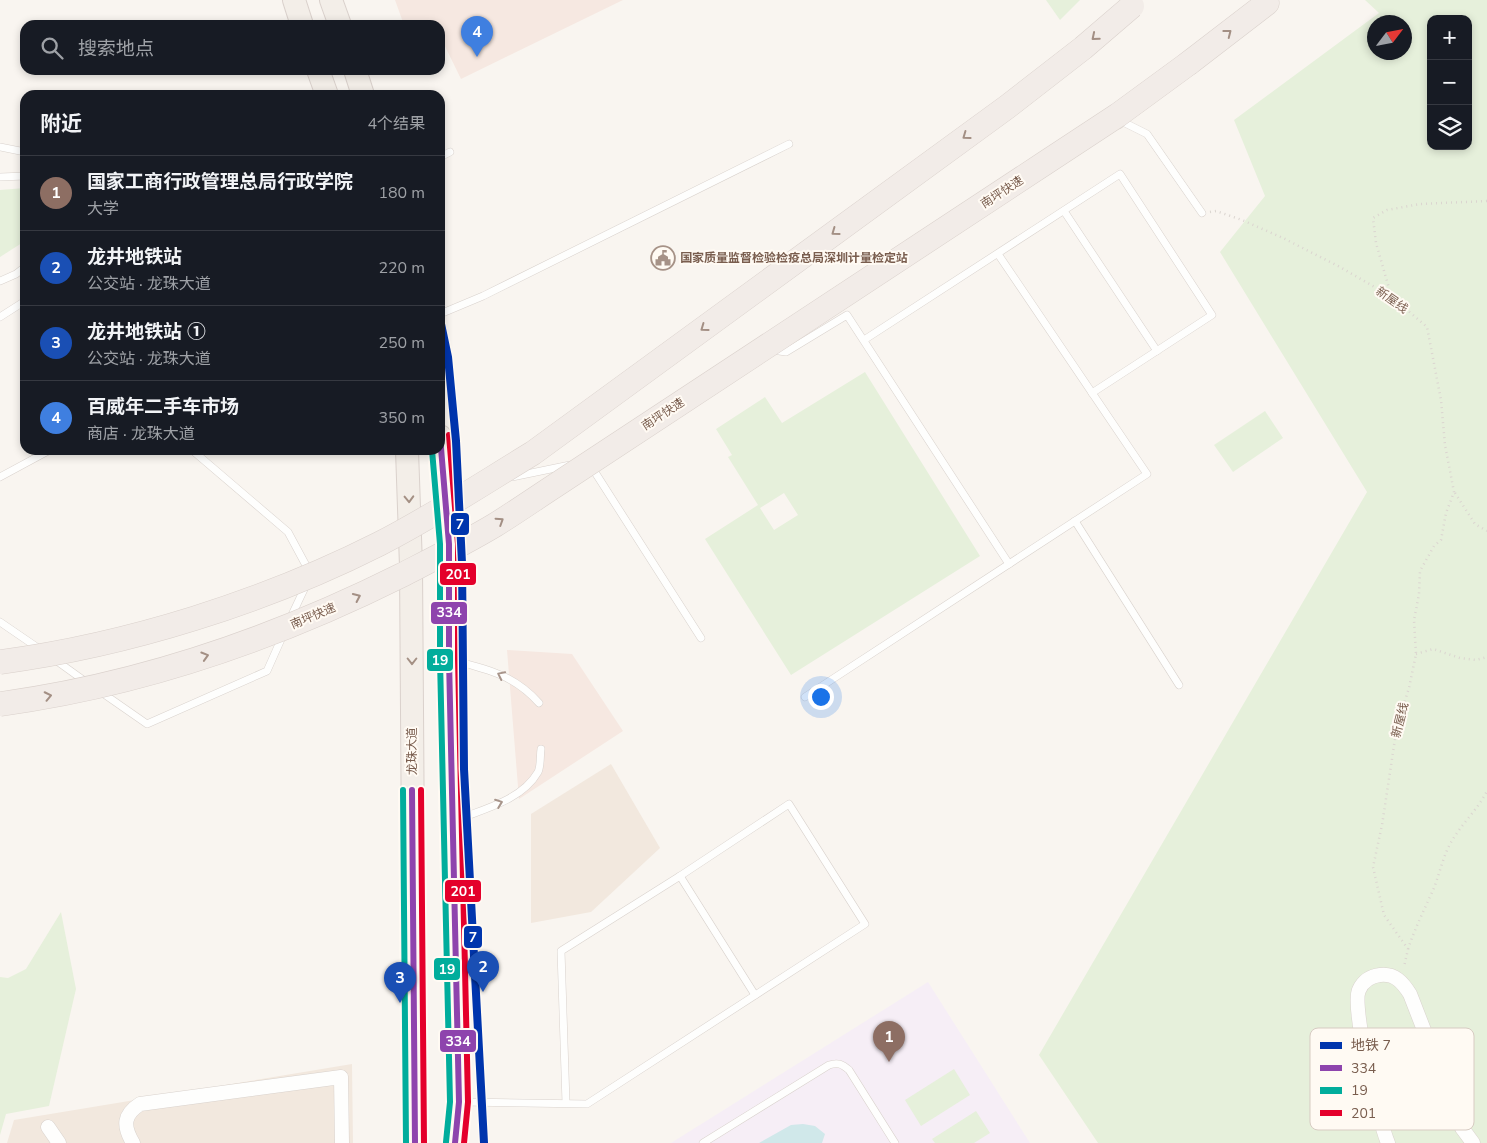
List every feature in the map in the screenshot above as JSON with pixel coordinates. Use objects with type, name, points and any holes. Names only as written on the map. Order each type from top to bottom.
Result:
[{"type":"highway","points":[[0,662],[92,646],[233,606],[379,544],[456,501],[533,453],[1007,107],[1083,48],[1136,3]]},
{"type":"highway","name":"南坪快速","points":[[0,704],[110,684],[245,644],[305,621],[363,594],[495,525],[1118,115],[1267,3]]},
{"type":"main road","points":[[294,0],[300,20]]},
{"type":"main road","points":[[332,0],[338,20]]},
{"type":"main road","points":[[320,75],[325,90]]},
{"type":"main road","points":[[357,75],[361,90]]},
{"type":"main road","name":"龙珠大道","points":[[407,455],[411,575],[415,1143]]},
{"type":"main road","points":[[442,455],[449,544],[449,659],[459,1102],[455,1143]]},
{"type":"street","points":[[1360,1028],[1357,996],[1363,983],[1374,976],[1383,974],[1400,980],[1410,994],[1423,1028]]},
{"type":"street","points":[[133,1143],[127,1134],[125,1121],[130,1110],[140,1104],[341,1077],[342,1143]]},
{"type":"street","points":[[48,1127],[60,1143]]},
{"type":"street","points":[[1384,1130],[1388,1143]]},
{"type":"street","points":[[1463,1130],[1473,1143]]},
{"type":"lane","points":[[1115,127],[1123,122],[1148,134],[1202,213]]},
{"type":"lane","points":[[445,312],[483,296],[789,144]]},
{"type":"lane","points":[[0,147],[20,151]]},
{"type":"lane","points":[[445,154],[450,152]]},
{"type":"lane","points":[[445,490],[587,460],[633,435],[769,350],[1057,164]]},
{"type":"lane","points":[[864,340],[1120,174],[1212,315],[1092,393]]},
{"type":"lane","points":[[0,177],[20,176]]},
{"type":"lane","points":[[1064,211],[1157,351]]},
{"type":"lane","points":[[805,697],[1147,474],[998,254]]},
{"type":"lane","points":[[0,281],[20,271]]},
{"type":"lane","points":[[0,318],[20,304]]},
{"type":"lane","points":[[769,350],[786,352],[847,315],[1009,564]]},
{"type":"lane","points":[[0,477],[41,455]]},
{"type":"lane","points":[[0,622],[147,724],[267,671],[311,574],[288,532],[198,455]]},
{"type":"lane","points":[[587,460],[701,638]]},
{"type":"lane","points":[[1075,521],[1179,685]]},
{"type":"lane","points":[[449,659],[496,672],[524,688],[539,703]]},
{"type":"lane","points":[[453,821],[508,800],[526,786],[539,770],[541,748]]},
{"type":"lane","points":[[459,1102],[586,1104],[864,924],[789,804],[562,951],[566,1103]]},
{"type":"lane","points":[[680,876],[755,995]]},
{"type":"lane","points":[[702,1143],[830,1064],[835,1063],[840,1063],[849,1070],[895,1143]]},
{"type":"path","points":[[1392,297],[1376,242],[1373,218],[1387,210],[1420,204],[1487,201]]},
{"type":"path","name":"新屋线","points":[[1202,213],[1216,212],[1242,220],[1283,238],[1340,267],[1392,297],[1427,327],[1454,492],[1475,524],[1487,531]]},
{"type":"path","name":"新屋线","points":[[1408,949],[1384,915],[1373,867],[1382,825],[1397,726],[1409,688],[1416,654],[1414,620],[1419,594],[1420,570],[1434,546],[1441,540],[1446,513],[1454,492]]},
{"type":"path","points":[[1416,654],[1433,649],[1460,658],[1476,660],[1487,657]]},
{"type":"path","points":[[1400,980],[1415,928],[1434,887],[1448,848],[1487,790]]},
{"type":"shaded area","points":[[395,0],[623,0],[461,79],[445,46],[445,20],[402,20]]},
{"type":"shaded area","points":[[507,650],[572,654],[623,731],[519,799]]},
{"type":"shaded area","points":[[611,764],[660,848],[591,912],[531,923],[531,814]]},
{"type":"shaded area","points":[[928,982],[1030,1143],[671,1143]]},
{"type":"shaded area","points":[[352,1064],[353,1143],[7,1143],[14,1120]]},
{"type":"green space","points":[[1046,0],[1080,0],[1060,20]]},
{"type":"green space","points":[[1365,0],[1487,0],[1487,1143],[1098,1143],[1039,1055],[1367,492],[1220,252],[1265,196],[1234,120],[1367,22],[1367,60],[1412,60],[1412,15],[1376,15],[1379,13]]},
{"type":"green space","points":[[20,188],[20,244],[0,257],[0,190]]},
{"type":"green space","points":[[865,372],[980,556],[791,675],[705,539],[758,505],[728,457],[732,455],[716,429],[765,397],[782,423]],"holes":[[[784,493],[798,515],[774,530],[760,508]]]},
{"type":"green space","points":[[1265,411],[1283,438],[1233,472],[1214,445]]},
{"type":"green space","points":[[61,912],[76,989],[49,1106],[6,1114],[0,1135],[0,977],[8,978],[26,969]]},
{"type":"green space","points":[[954,1069],[970,1095],[921,1126],[905,1100]]},
{"type":"green space","points":[[976,1111],[990,1133],[974,1143],[935,1143],[932,1139]]},
{"type":"water","points":[[791,1125],[815,1126],[825,1134],[822,1143],[759,1143]]},
{"type":"metro line","name":"7","points":[[445,343],[456,441],[462,563],[464,769],[484,1143]]},
{"type":"transit line","name":"201","points":[[449,435],[458,544],[458,659],[468,1102],[464,1143]]},
{"type":"transit line","name":"19","points":[[432,455],[440,544],[440,659],[450,1102],[446,1142]]},
{"type":"transit line","name":"334","points":[[442,455],[449,544],[449,659],[459,1102],[455,1143]]},
{"type":"transit line","name":"19","points":[[403,790],[406,1143]]},
{"type":"transit line","name":"334","points":[[412,790],[415,1143]]},
{"type":"transit line","name":"201","points":[[421,790],[424,1143]]},
{"type":"place","name":"百威年二手车市场","points":[[477,57]]},
{"type":"place","name":"国家质量监督检验检疫总局深圳计量检定站","points":[[663,258]]},
{"type":"place","name":"龙井地铁站","points":[[483,992]]},
{"type":"place","name":"龙井地铁站 ①","points":[[400,1003]]},
{"type":"place","name":"国家工商行政管理总局行政学院","points":[[889,1062]]}]
